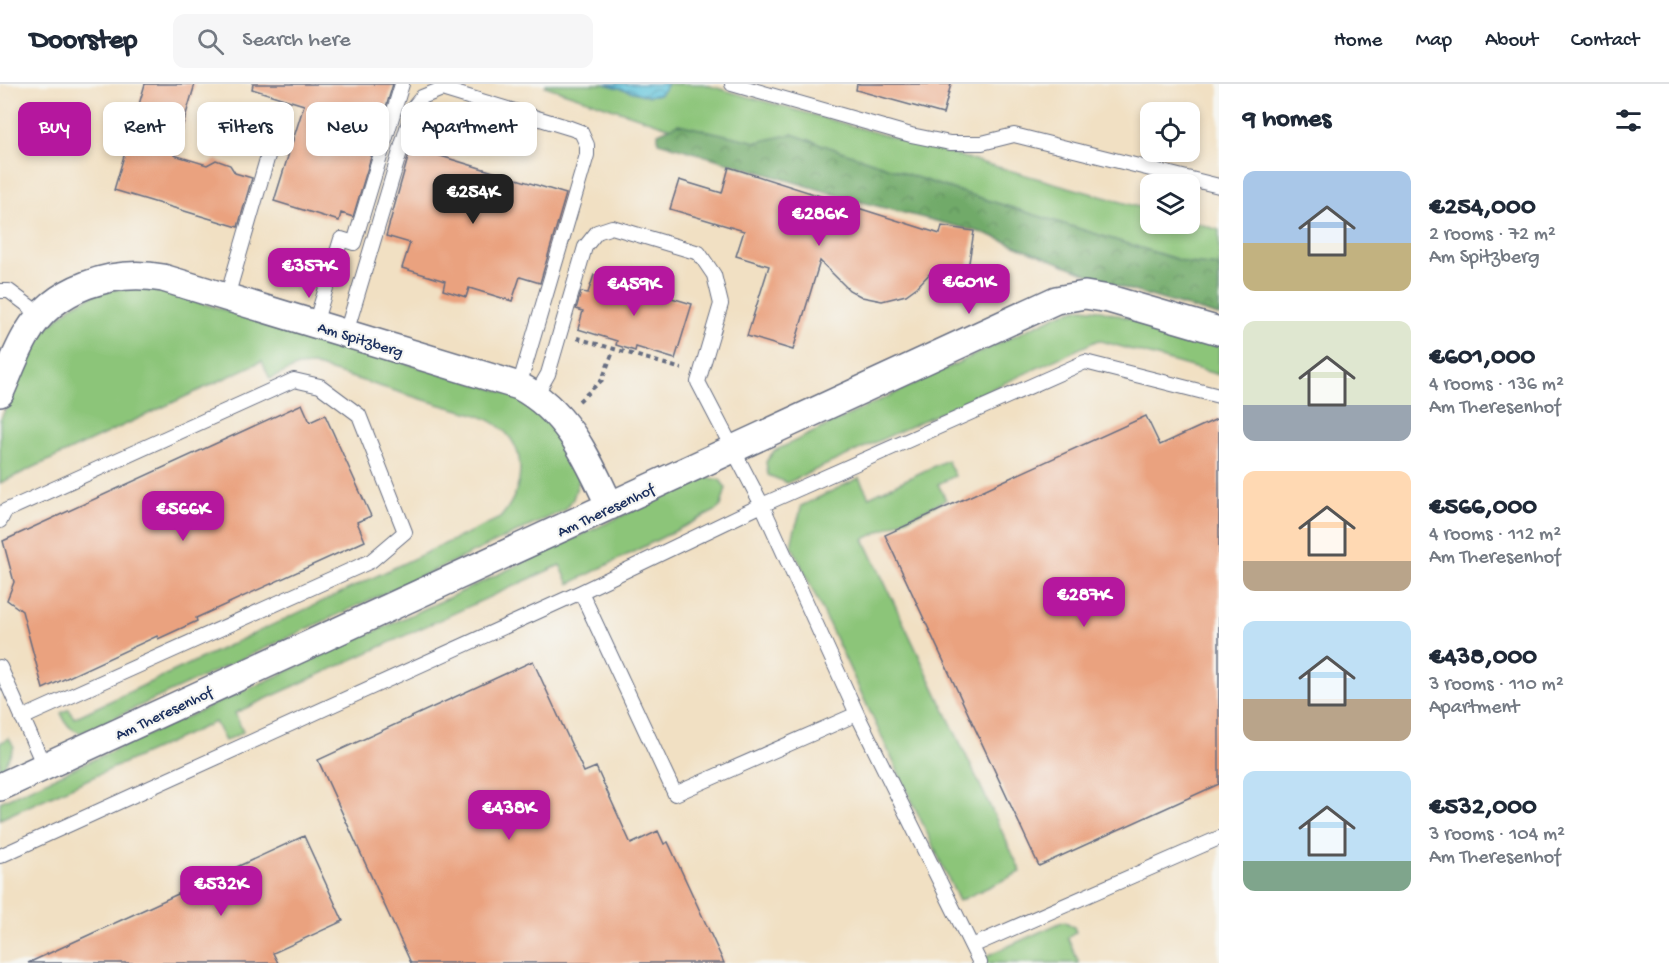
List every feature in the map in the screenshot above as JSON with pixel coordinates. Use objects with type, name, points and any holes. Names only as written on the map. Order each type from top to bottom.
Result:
[{"type":"street","name":"Am Spitzberg","points":[[0,393],[27,333],[41,315],[59,299],[105,278],[141,274],[346,333],[527,391],[558,416],[583,447],[610,506]]},
{"type":"street","name":"Am Theresenhof","points":[[0,787],[1056,300],[1085,295],[1109,299],[1219,330]]},
{"type":"lane","points":[[315,324],[341,239],[354,243],[402,84]]},
{"type":"lane","points":[[732,84],[911,135],[950,143],[982,143],[1014,135],[1219,186]]},
{"type":"lane","points":[[346,333],[413,108],[422,97],[442,89],[570,128],[581,132],[587,145],[587,154],[527,391]]},
{"type":"lane","points":[[227,297],[268,156]]},
{"type":"lane","points":[[527,391],[548,374],[585,247],[597,232],[612,227],[699,253],[714,275],[721,304],[698,382],[762,505],[857,714],[980,963]]},
{"type":"lane","points":[[0,291],[9,291],[41,315]]},
{"type":"lane","points":[[0,856],[581,592],[762,505],[1085,362],[1219,396]]},
{"type":"lane","points":[[0,521],[5,511],[294,380],[320,386],[359,415],[405,532],[371,561],[22,718]]},
{"type":"lane","points":[[581,592],[675,795],[857,714]]},
{"type":"lane","points":[[0,667],[44,766]]},
{"type":"lane","points":[[972,946],[1219,838]]},
{"type":"path","points":[[560,333],[700,375]]},
{"type":"path","points":[[558,416],[592,391],[602,380],[614,349]]},
{"type":"green space","points":[[546,84],[605,84],[648,96],[667,84],[703,84],[1140,207],[1140,234],[1200,234],[1200,224],[1219,230],[1219,316],[1120,287],[975,229],[545,86]]},
{"type":"green space","points":[[678,124],[757,142],[792,134],[933,183],[1189,263],[1219,266],[1219,316],[1120,287],[987,234],[865,203],[658,142],[658,133]]},
{"type":"green space","points":[[140,285],[521,397],[544,412],[581,474],[573,499],[565,510],[81,733],[74,730],[68,726],[61,713],[69,709],[74,718],[500,518],[514,495],[520,470],[515,446],[508,435],[497,425],[484,418],[313,365],[298,366],[270,379],[262,361],[0,483],[0,420],[45,330],[72,306],[98,293]]},
{"type":"green space","points":[[1082,308],[1101,310],[1219,345],[1219,375],[1098,340],[787,483],[768,475],[766,462],[774,451],[1062,313]]},
{"type":"green space","points":[[947,460],[955,476],[938,484],[946,500],[864,539],[1021,872],[959,901],[792,546],[801,506],[859,478],[869,497]]},
{"type":"green space","points":[[704,477],[720,480],[726,488],[721,506],[715,511],[569,584],[560,565],[235,713],[243,732],[225,741],[215,722],[0,819],[0,802],[446,599]]},
{"type":"green space","points":[[9,738],[14,747],[4,767],[0,769],[0,743]]},
{"type":"green space","points":[[1064,921],[1074,927],[1076,932],[1068,938],[1079,963],[985,963],[982,958]]},
{"type":"water","points":[[605,84],[667,84],[667,86],[660,94],[648,96]]},
{"type":"building","points":[[145,84],[195,84],[185,118],[185,102],[140,102]]},
{"type":"building","points":[[253,84],[393,84],[388,102],[306,102],[306,156],[371,156],[353,217],[341,213],[339,221],[274,201],[288,156],[294,156],[294,137],[304,105],[252,89]]},
{"type":"building","points":[[857,84],[951,84],[943,114],[856,90]]},
{"type":"building","points":[[124,156],[177,156],[207,165],[216,160],[230,165],[235,173],[252,178],[238,227],[114,190]]},
{"type":"building","points":[[408,156],[441,156],[566,194],[540,283],[520,277],[512,301],[469,288],[466,297],[443,290],[445,281],[402,268],[410,243],[386,236]]},
{"type":"building","points":[[729,167],[940,234],[942,226],[974,231],[967,275],[934,269],[906,295],[882,301],[862,297],[849,290],[820,261],[793,350],[747,336],[769,266],[736,256],[744,231],[670,209],[679,180],[722,193]]},
{"type":"building","points":[[594,275],[692,304],[675,359],[636,347],[635,351],[616,345],[617,341],[578,329],[583,311],[576,309],[581,292],[588,293]]},
{"type":"building","points":[[302,404],[310,422],[325,415],[371,516],[357,522],[365,541],[196,618],[197,621],[158,639],[157,636],[43,689],[22,611],[7,600],[14,582],[3,541]]},
{"type":"building","points":[[1146,416],[1160,445],[1219,418],[1219,784],[1039,866],[885,535]]},
{"type":"building","points":[[533,661],[584,772],[596,767],[631,844],[658,831],[664,844],[668,842],[724,963],[411,963],[318,760]]},
{"type":"building","points":[[304,836],[343,921],[273,953],[278,963],[28,963]]}]
